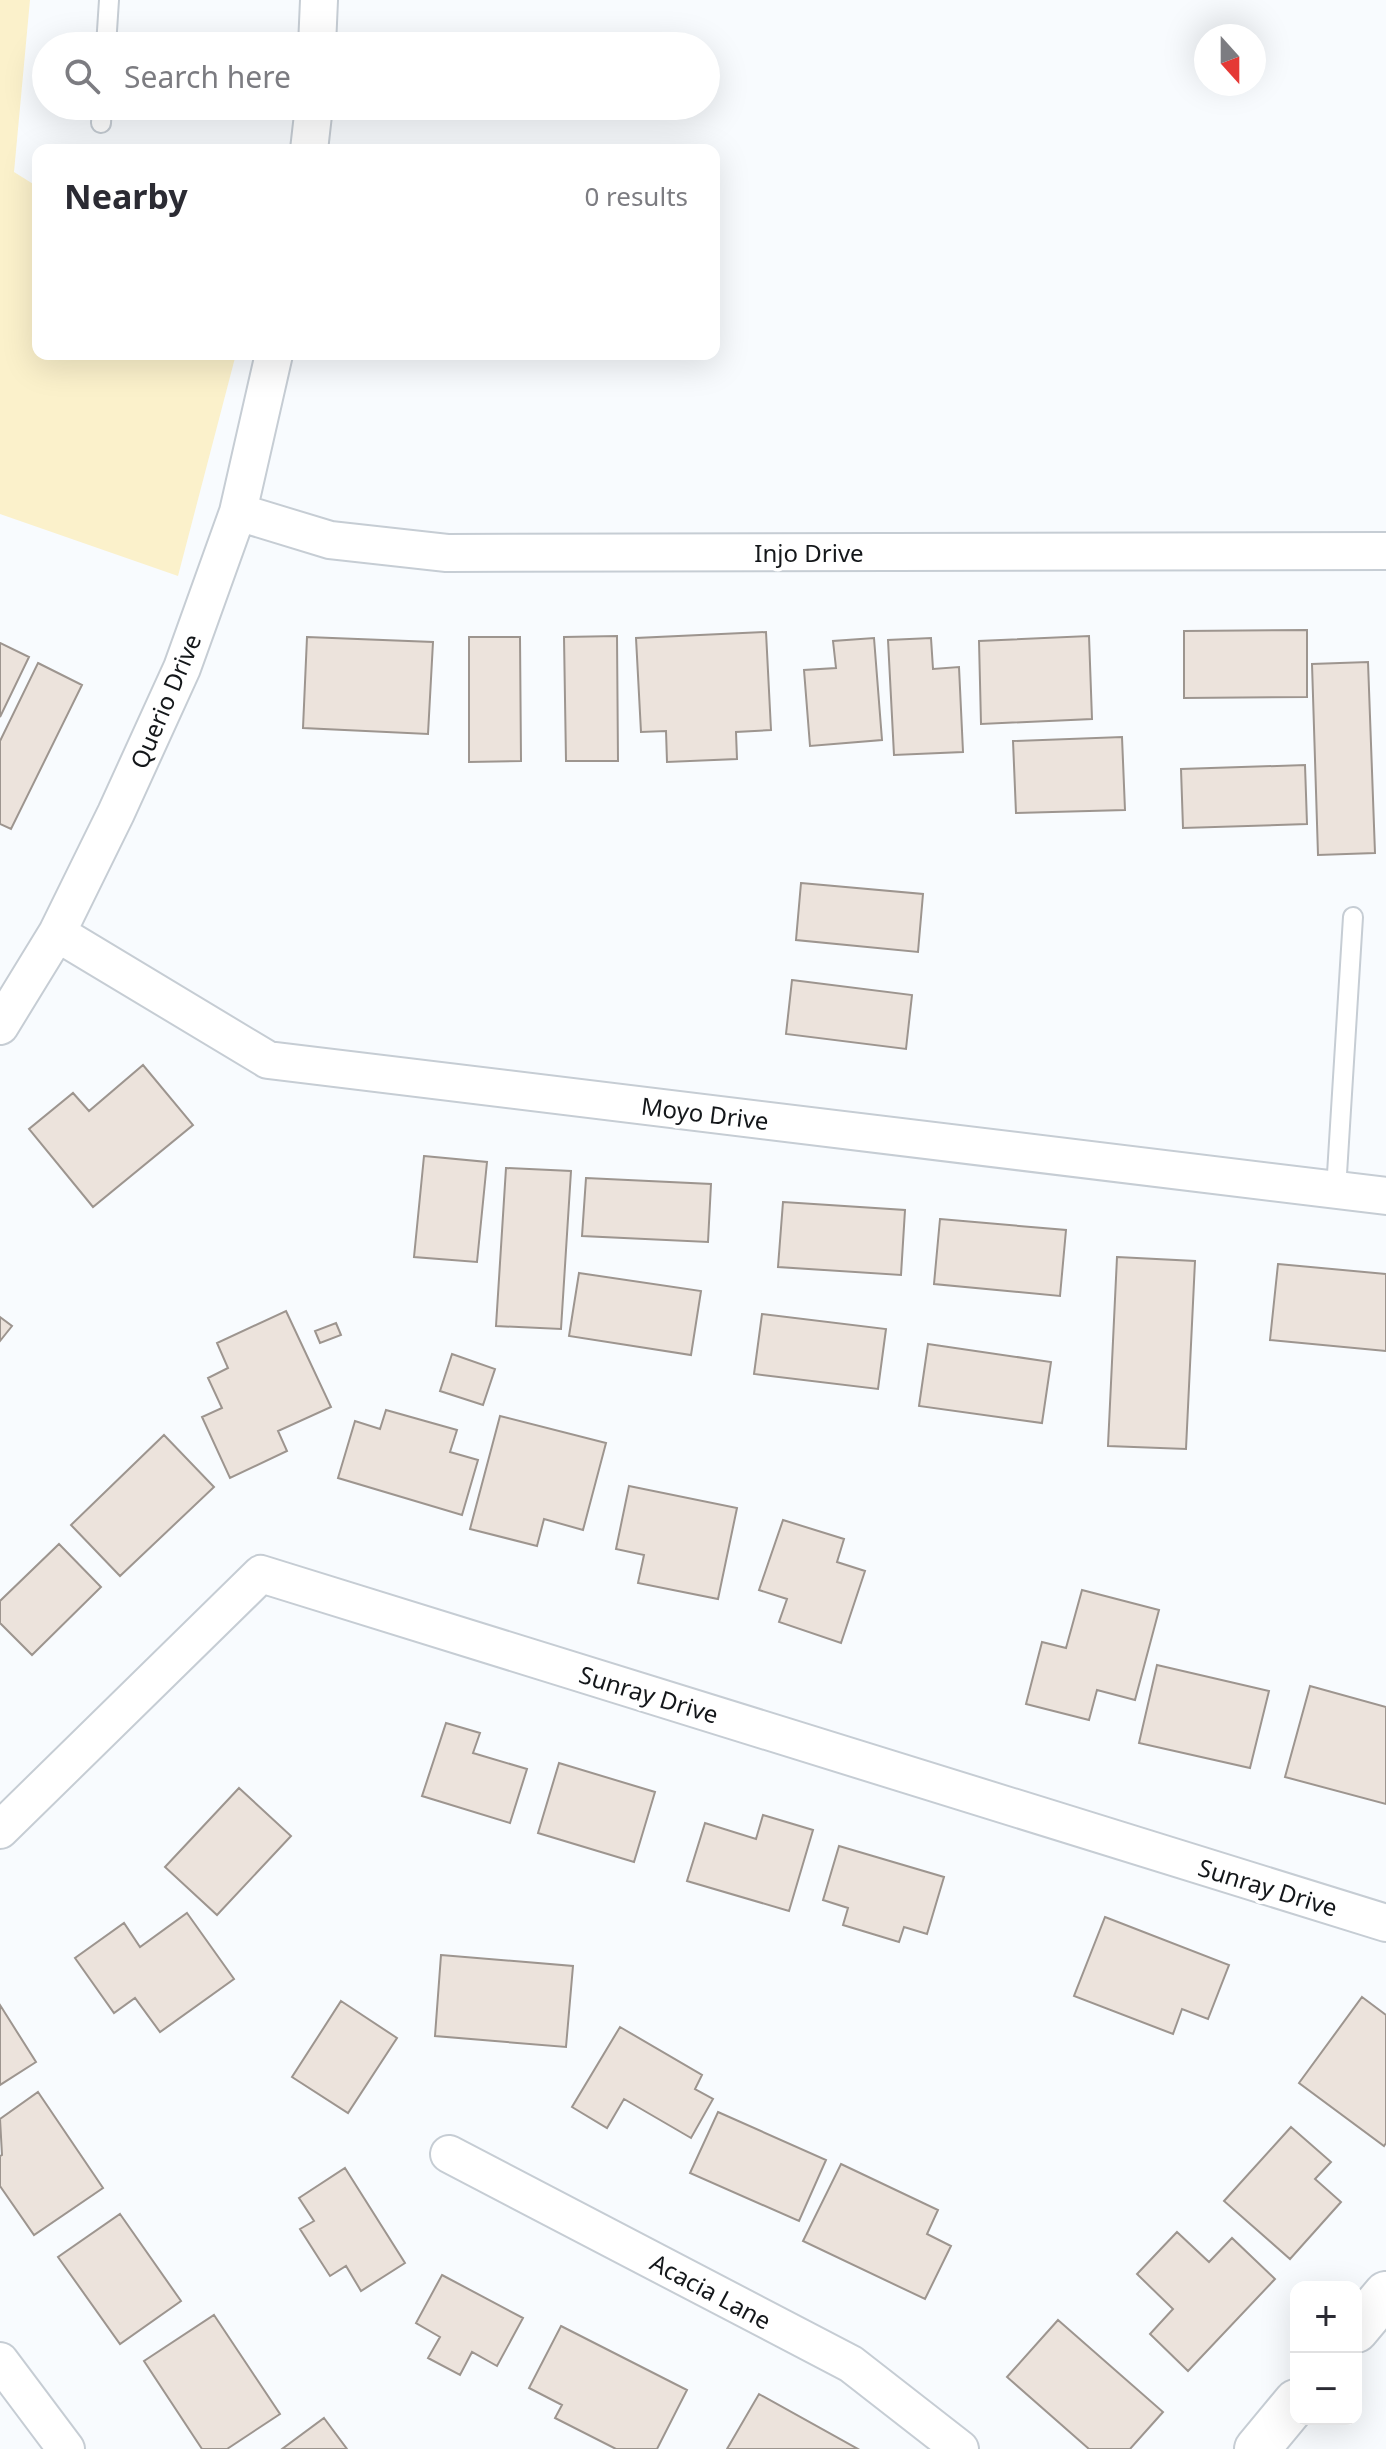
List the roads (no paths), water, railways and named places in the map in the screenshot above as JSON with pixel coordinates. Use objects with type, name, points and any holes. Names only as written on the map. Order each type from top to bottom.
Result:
[{"type":"street","points":[[318,32],[319,0]]},
{"type":"street","points":[[310,144],[312,120]]},
{"type":"street","name":"Querio Drive","points":[[0,1026],[57,933],[182,668],[238,512],[273,360]]},
{"type":"street","name":"Injo Drive","points":[[238,512],[330,540],[447,553],[1386,551]]},
{"type":"street","name":"Moyo Drive","points":[[57,933],[268,1060],[1386,1196]]},
{"type":"street","name":"Sunray Drive","points":[[0,1830],[261,1574],[1386,1923]]},
{"type":"street","name":"Acacia Lane","points":[[449,2154],[851,2364],[960,2449]]},
{"type":"street","points":[[1362,2323],[1386,2294]]},
{"type":"street","points":[[0,2361],[66,2449]]},
{"type":"street","points":[[1257,2449],[1290,2409]]},
{"type":"lane","points":[[107,32],[109,0]]},
{"type":"lane","points":[[1336,1190],[1353,917]]}]
